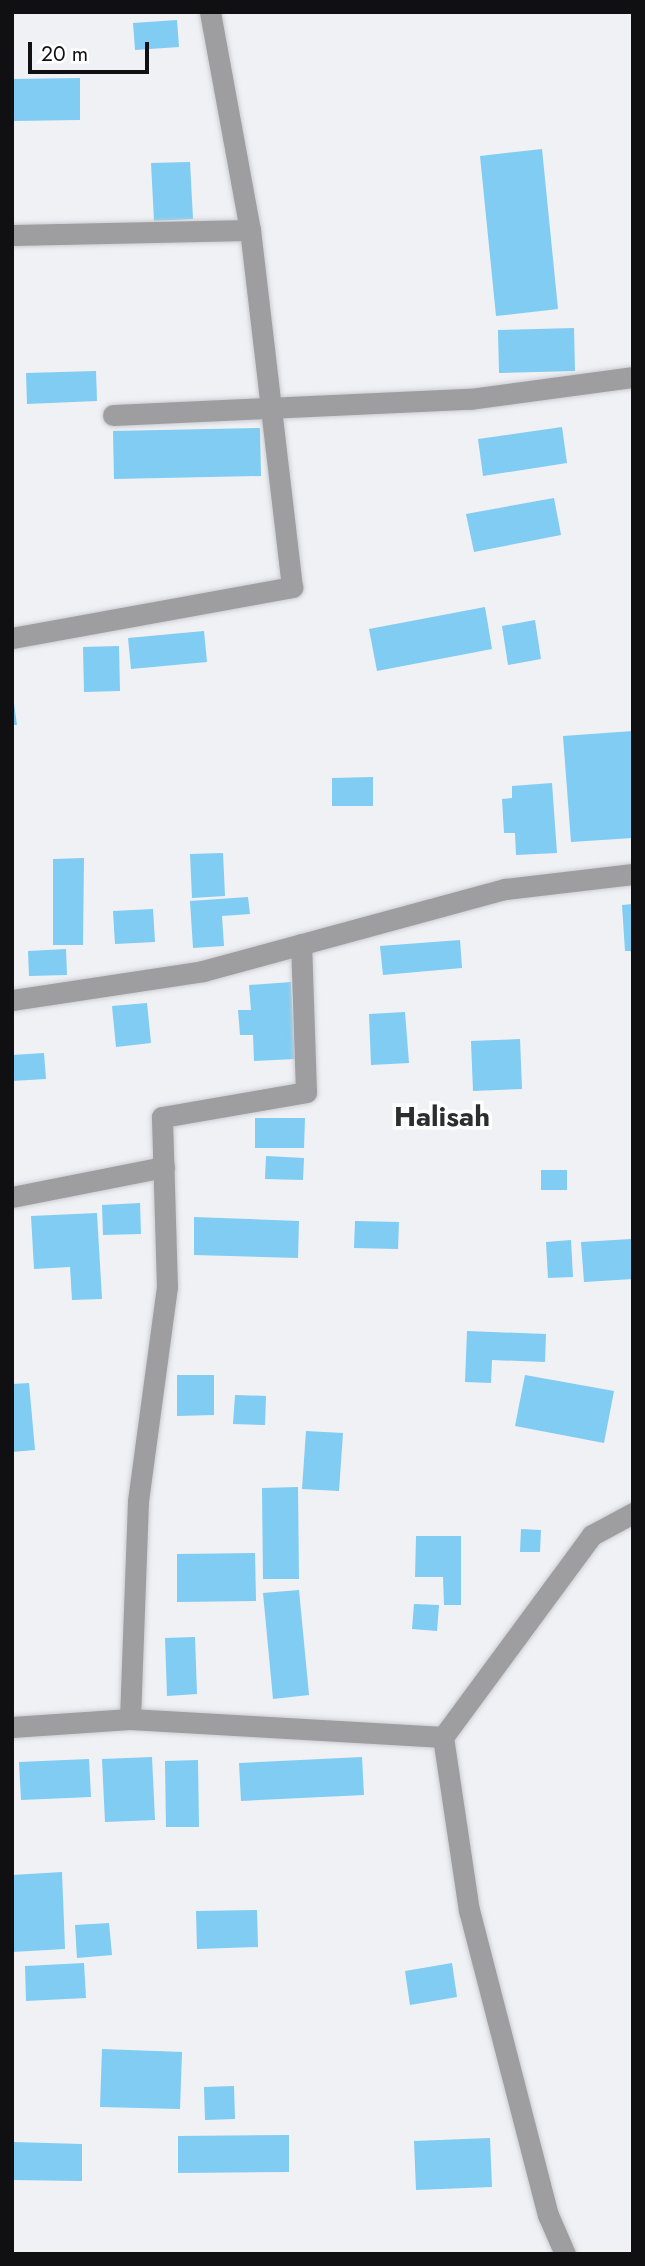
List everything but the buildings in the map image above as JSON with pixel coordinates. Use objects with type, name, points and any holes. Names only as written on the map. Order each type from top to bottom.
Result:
[{"type":"street","points":[[12,638],[292,587],[250,230],[210,12]]},
{"type":"street","points":[[12,234],[250,230]]},
{"type":"street","points":[[113,415],[470,399],[633,377]]},
{"type":"street","points":[[12,1000],[203,971],[505,889],[633,874]]},
{"type":"street","points":[[130,1719],[138,1501],[167,1287],[162,1117],[306,1092],[301,944]]},
{"type":"street","points":[[12,1197],[164,1167]]},
{"type":"street","points":[[565,2254],[548,2215],[469,1910],[443,1737],[592,1535],[633,1513]]},
{"type":"street","points":[[12,1727],[130,1719],[443,1737]]},
{"type":"district","name":"Halisah","points":[[442,1117]]}]
